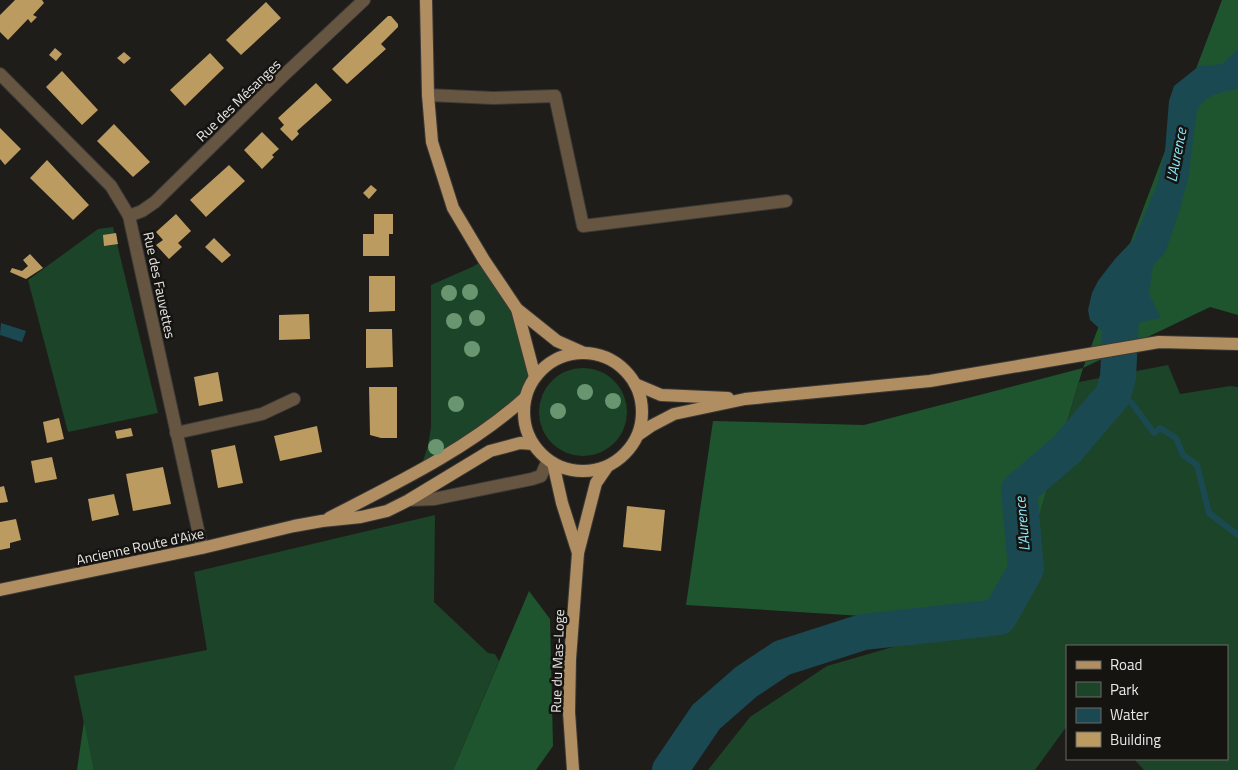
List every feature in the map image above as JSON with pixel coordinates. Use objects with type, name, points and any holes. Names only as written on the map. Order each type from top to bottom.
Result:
[{"type":"main road","points":[[426,0],[428,95],[432,142],[453,208],[484,260],[517,309],[556,341],[584,353],[599,355],[614,362],[626,372],[635,384],[641,400],[642,418],[638,434],[630,448],[620,459],[607,467],[580,471],[566,469],[551,462],[533,444],[526,430],[524,416],[525,398],[535,377],[548,364],[565,356],[584,353]]},
{"type":"main road","points":[[517,309],[535,377]]},
{"type":"main road","points":[[638,434],[674,414],[745,399],[930,381],[1067,356],[1159,342],[1238,344]]},
{"type":"main road","points":[[635,384],[661,395],[745,399]]},
{"type":"main road","points":[[322,521],[403,480],[443,457],[510,411],[525,398]]},
{"type":"main road","points":[[322,521],[387,512],[490,451],[508,445],[533,444]]},
{"type":"main road","name":"Rue du Mas-Loge","points":[[551,462],[578,553]]},
{"type":"main road","name":"Rue du Mas-Loge","points":[[573,770],[569,712],[570,659],[578,553],[596,483],[607,467]]},
{"type":"main road","name":"Ancienne Route d'Aixe","points":[[0,590],[322,521]]},
{"type":"street","name":"Rue des Mésanges","points":[[129,216],[142,211],[155,202],[283,76],[364,0]]},
{"type":"street","name":"Rue des Fauvettes","points":[[0,74],[111,186],[129,216],[202,548]]},
{"type":"street","points":[[428,95],[493,98],[555,96],[583,226],[786,202]]},
{"type":"street","points":[[176,433],[262,414],[294,399]]},
{"type":"street","points":[[409,500],[434,499],[532,479],[541,476],[551,462]]},
{"type":"green space","points":[[1222,0],[1238,0],[1238,315],[1210,307],[1083,368]]},
{"type":"green space","points":[[113,227],[158,413],[68,432],[28,280],[98,229]]},
{"type":"green space","points":[[484,260],[517,309],[535,377],[525,398],[420,470],[428,446],[431,427],[431,285]]},
{"type":"green space","points":[[1168,365],[1180,394],[1230,386],[1238,387],[1238,770],[1144,770],[1135,760],[1228,760],[1228,645],[1066,645],[1066,727],[1035,770],[708,770],[750,717],[827,666],[917,640],[1007,625],[1079,382]]},
{"type":"green space","points":[[583,368],[600,371],[614,381],[624,395],[627,412],[624,429],[614,443],[600,453],[583,456],[566,453],[552,443],[542,429],[539,412],[542,395],[552,381],[566,371]]},
{"type":"green space","points":[[1083,368],[1007,625],[686,605],[713,421],[864,425]]},
{"type":"green space","points":[[435,515],[434,602],[488,653],[495,654],[499,661],[453,770],[94,770],[74,676],[207,650],[194,572]]},
{"type":"green space","points":[[529,591],[550,619],[553,746],[536,770],[453,770]]},
{"type":"green space","points":[[84,721],[94,770],[77,770]]},
{"type":"water","points":[[1238,49],[1238,89],[1209,97],[1197,111],[1188,179],[1179,212],[1165,253],[1153,266],[1149,294],[1161,318],[1101,330],[1090,320],[1088,310],[1092,293],[1098,281],[1115,259],[1134,239],[1157,185],[1165,151],[1169,101],[1174,86],[1199,66],[1222,64]]},
{"type":"water","points":[[1,323],[26,331],[22,342],[0,335]]},
{"type":"building","points":[[15,0],[42,0],[44,3],[33,15],[37,17],[31,23],[28,19],[8,40],[0,32],[0,15]]},
{"type":"building","points":[[266,2],[281,18],[241,55],[226,40]]},
{"type":"building","points":[[388,16],[391,16],[398,24],[398,27],[381,44],[386,49],[347,84],[332,69]]},
{"type":"building","points":[[55,48],[62,54],[56,61],[49,55]]},
{"type":"building","points":[[124,52],[131,58],[124,64],[117,58]]},
{"type":"building","points":[[210,53],[224,68],[185,106],[170,90]]},
{"type":"building","points":[[62,71],[98,110],[82,125],[46,87]]},
{"type":"building","points":[[316,83],[332,100],[297,131],[299,134],[292,141],[280,129],[284,125],[278,118]]},
{"type":"building","points":[[114,124],[150,162],[133,177],[97,141]]},
{"type":"building","points":[[0,128],[21,149],[5,165],[0,159]]},
{"type":"building","points":[[262,132],[279,149],[262,169],[244,150]]},
{"type":"building","points":[[47,160],[89,205],[73,220],[30,178]]},
{"type":"building","points":[[229,165],[245,181],[206,217],[190,200]]},
{"type":"building","points":[[371,185],[377,190],[369,199],[363,193]]},
{"type":"building","points":[[176,214],[191,231],[178,243],[182,247],[169,259],[156,245],[163,240],[156,232]]},
{"type":"building","points":[[374,214],[393,214],[393,234],[389,234],[389,256],[363,256],[363,234],[374,234]]},
{"type":"building","points":[[116,233],[118,244],[104,246],[103,235]]},
{"type":"building","points":[[214,238],[231,255],[222,263],[205,247]]},
{"type":"building","points":[[30,254],[43,268],[26,279],[10,272],[12,268],[22,271],[28,266],[23,260]]},
{"type":"building","points":[[369,276],[395,276],[395,311],[369,312]]},
{"type":"building","points":[[309,314],[310,339],[279,340],[279,315]]},
{"type":"building","points":[[366,329],[392,329],[393,367],[366,368]]},
{"type":"building","points":[[218,372],[223,401],[199,406],[194,377]]},
{"type":"building","points":[[369,387],[397,387],[397,438],[381,438],[370,435]]},
{"type":"building","points":[[59,418],[64,439],[47,443],[43,422]]},
{"type":"building","points":[[317,426],[322,452],[280,461],[274,436]]},
{"type":"building","points":[[131,428],[133,436],[117,439],[115,431]]},
{"type":"building","points":[[235,445],[243,483],[218,488],[211,450]]},
{"type":"building","points":[[52,457],[57,479],[35,483],[31,461]]},
{"type":"building","points":[[163,467],[171,504],[133,511],[126,474]]},
{"type":"building","points":[[4,486],[8,502],[0,503],[0,487]]},
{"type":"building","points":[[114,494],[119,515],[92,521],[88,499]]},
{"type":"building","points":[[627,506],[665,510],[661,551],[623,547]]},
{"type":"building","points":[[16,519],[21,540],[10,543],[10,548],[0,550],[0,522]]},
{"type":"waterway","name":"L'Aurence","points":[[670,770],[706,717],[746,682],[782,658],[863,632],[999,617],[1026,569],[1019,490],[1067,449],[1113,395],[1118,377],[1121,319],[1126,286],[1130,279]]},
{"type":"waterway","points":[[1113,395],[1131,402],[1154,433],[1160,428],[1176,438],[1183,455],[1197,465],[1209,513],[1238,535]]}]
